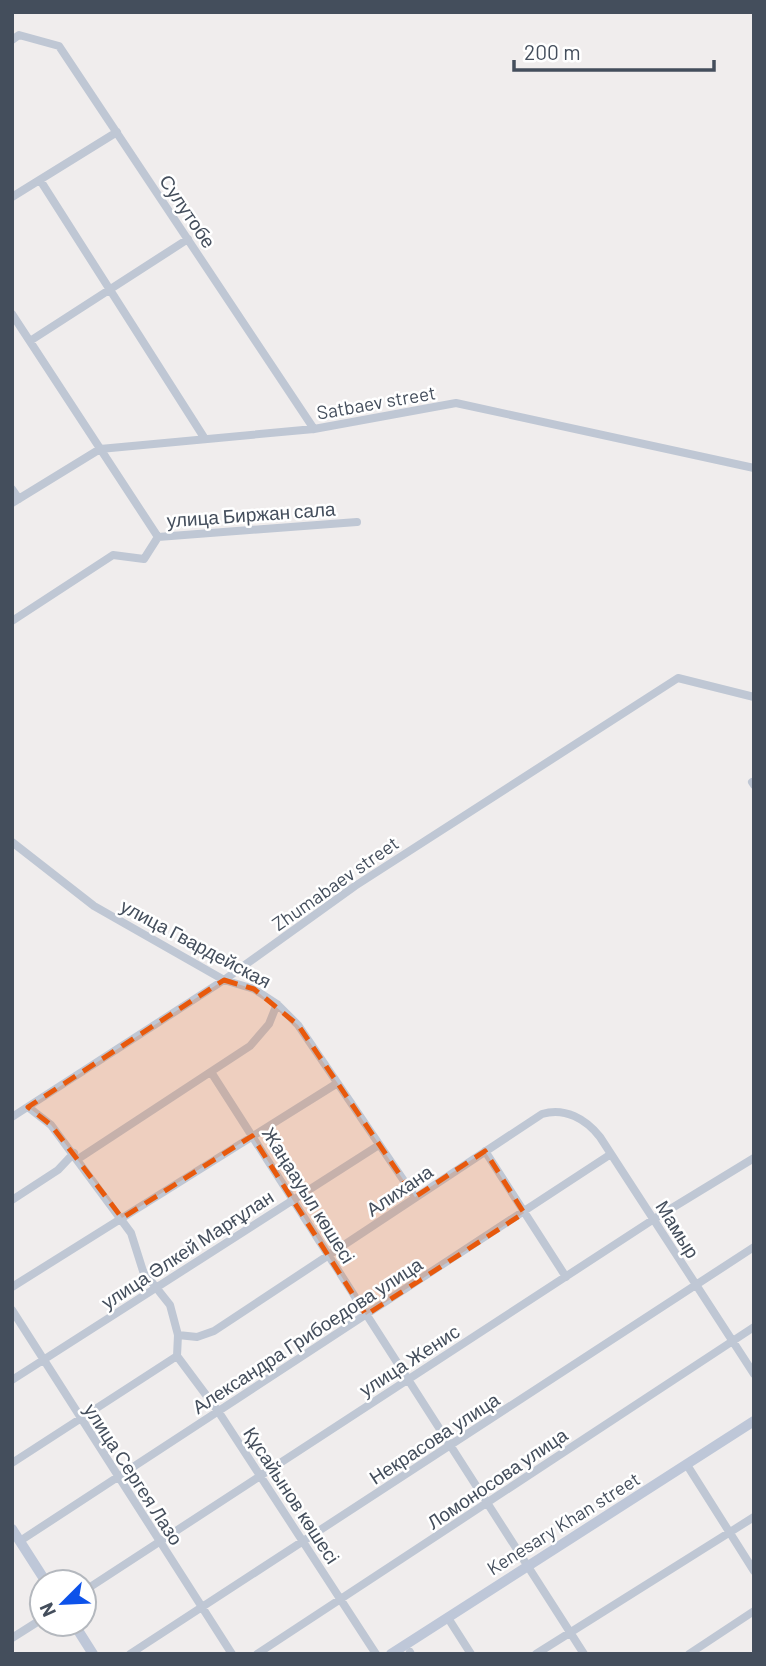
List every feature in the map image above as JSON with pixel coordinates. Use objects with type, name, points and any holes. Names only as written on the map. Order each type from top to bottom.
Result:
[{"type":"main road","name":"Kenesary Khan street","points":[[391,1654],[754,1421]]},
{"type":"main road","points":[[12,1529],[37,1568]]},
{"type":"main road","points":[[83,1638],[93,1654]]},
{"type":"street","name":"Сулутобе","points":[[16,38],[59,46],[314,429]]},
{"type":"street","points":[[12,197],[117,131]]},
{"type":"street","points":[[40,180],[205,439]]},
{"type":"street","points":[[30,341],[188,239]]},
{"type":"street","points":[[12,314],[158,537]]},
{"type":"street","name":"Satbaev street","points":[[15,501],[100,449],[314,429],[456,403],[754,468]]},
{"type":"street","points":[[12,489],[15,501]]},
{"type":"street","name":"улица Биржан сала","points":[[12,621],[113,555],[144,559],[158,537],[357,522]]},
{"type":"street","name":"Zhumabaev street","points":[[12,1117],[224,980],[355,886],[678,678],[754,697]]},
{"type":"street","name":"улица Гвардейская","points":[[12,842],[94,906],[224,980],[254,989],[277,1004],[298,1025],[415,1196]]},
{"type":"street","points":[[12,1200],[76,1156],[211,1072],[262,1033],[277,1004]]},
{"type":"street","name":"Жаңаауыл көшесі","points":[[211,1072],[584,1654]]},
{"type":"street","points":[[12,1287],[336,1084]]},
{"type":"street","points":[[12,1463],[177,1356],[178,1335],[170,1305],[143,1271],[131,1233],[51,1125],[28,1107]]},
{"type":"street","name":"Алихана","points":[[178,1335],[197,1337],[214,1331],[542,1114],[559,1110],[566,1112]]},
{"type":"street","name":"Мамыр","points":[[566,1112],[591,1125],[754,1374]]},
{"type":"street","name":"улица Әлкей Марғұлан","points":[[12,1380],[379,1145]]},
{"type":"street","points":[[485,1151],[566,1277]]},
{"type":"street","name":"Александра Грибоедова улица","points":[[20,1541],[611,1154]]},
{"type":"street","name":"улица Женис","points":[[98,1582],[654,1219],[754,1159]]},
{"type":"street","name":"Некрасова улица","points":[[130,1654],[754,1247]]},
{"type":"street","name":"улица Сергея Лазо","points":[[12,1310],[42,1361],[232,1654]]},
{"type":"street","name":"Ломоносова улица","points":[[257,1654],[754,1327]]},
{"type":"street","name":"Құсайынов көшесі","points":[[177,1356],[261,1475],[376,1654]]},
{"type":"street","points":[[687,1465],[754,1571]]},
{"type":"street","points":[[536,1654],[754,1517]]},
{"type":"street","points":[[689,1654],[754,1611]]},
{"type":"street","points":[[448,1618],[471,1654]]},
{"type":"street","points":[[12,1638],[28,1628]]},
{"type":"highlighted area","points":[[224,980],[254,989],[298,1025],[415,1197],[485,1151],[524,1213],[366,1315],[252,1136],[122,1218],[51,1125],[28,1107]]}]
